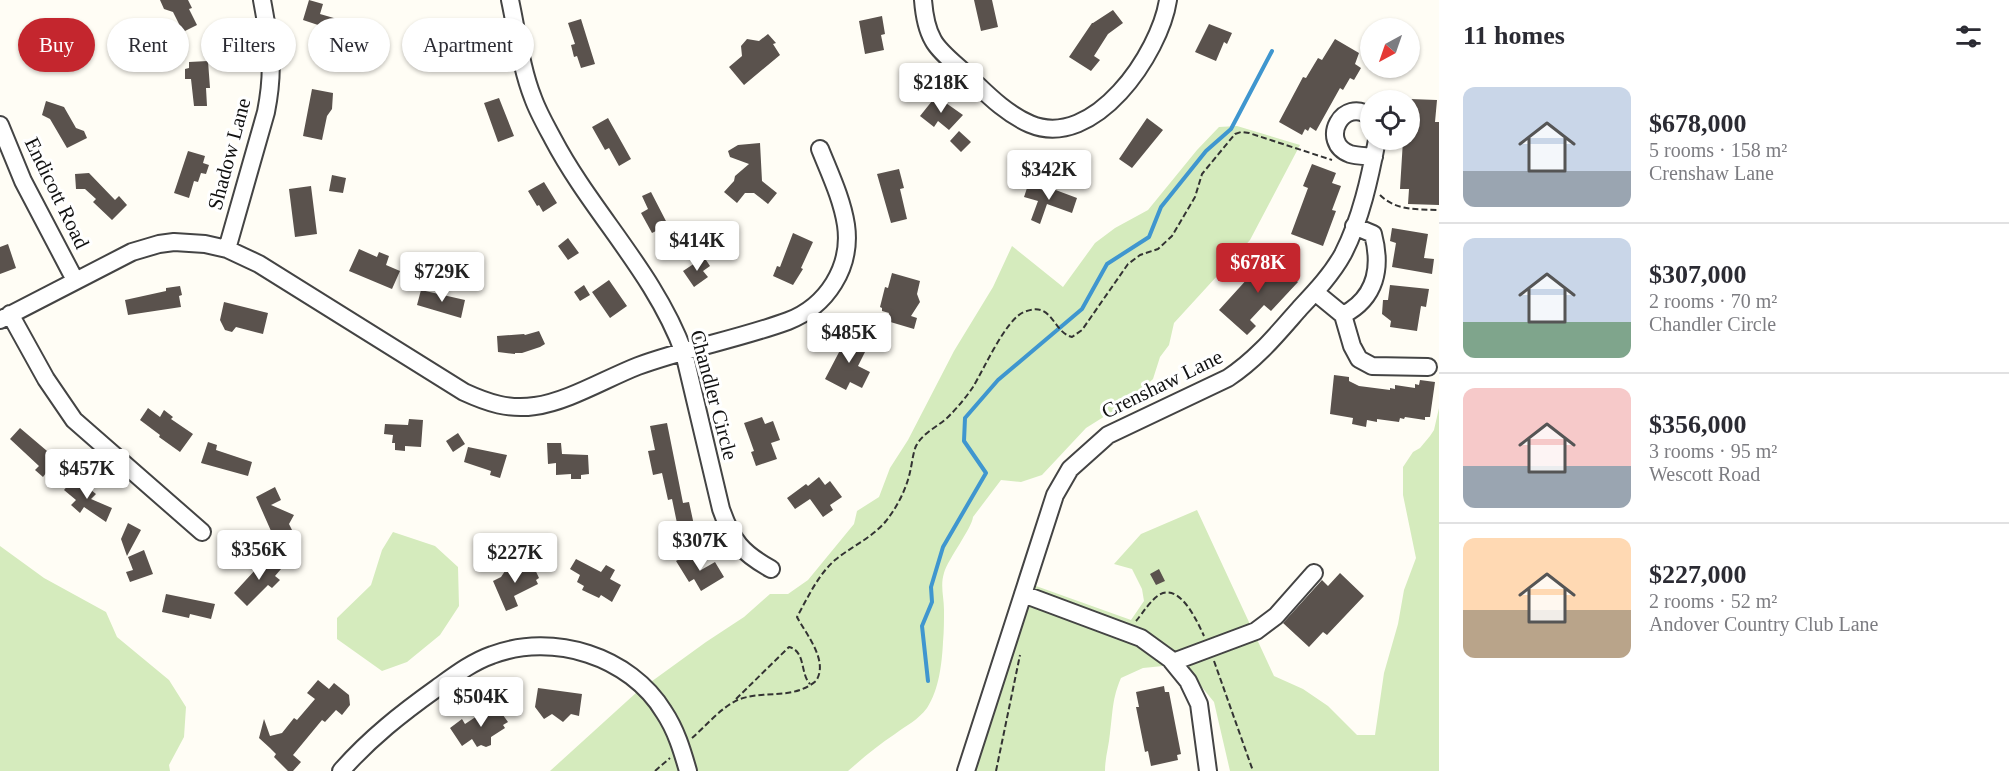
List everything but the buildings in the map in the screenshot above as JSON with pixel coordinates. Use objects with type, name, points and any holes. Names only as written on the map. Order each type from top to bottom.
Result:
[{"type":"street","name":"Shadow Lane","points":[[227,249],[270,92],[272,58],[262,0]]},
{"type":"street","name":"Chandler Circle","points":[[510,0],[532,97],[554,141],[590,200],[654,288],[678,336],[721,509],[730,532],[740,548],[771,569]]},
{"type":"street","points":[[923,0],[924,14],[933,42],[996,104],[1031,124],[1051,128],[1073,126],[1092,117],[1117,95],[1136,73],[1148,54],[1168,0]]},
{"type":"street","points":[[1360,112],[1347,114],[1337,123],[1335,137],[1342,149],[1348,153],[1374,157]]},
{"type":"street","name":"Endicott Road","points":[[0,125],[23,181],[75,280]]},
{"type":"street","points":[[202,532],[74,420],[5,317],[132,252],[159,244],[190,242],[227,249],[259,264],[464,392],[493,404],[517,408],[547,404],[639,366],[794,319],[814,306],[831,288],[844,261],[846,231],[843,209],[820,149]]},
{"type":"street","name":"Crenshaw Lane","points":[[966,771],[1054,495],[1071,469],[1108,435],[1228,378],[1245,367],[1263,350],[1315,292],[1344,252],[1368,182],[1375,150]]},
{"type":"street","points":[[1343,315],[1357,308],[1365,299],[1377,269],[1376,246],[1372,234],[1354,226]]},
{"type":"street","points":[[1315,292],[1343,315],[1352,346],[1359,359],[1372,366],[1428,367]]},
{"type":"street","points":[[1173,662],[1256,631],[1276,616],[1314,573]]},
{"type":"street","points":[[1023,594],[1141,638],[1173,662],[1188,681],[1199,704],[1208,771]]},
{"type":"street","points":[[341,771],[381,729],[473,663],[493,654],[553,646],[595,656],[634,679],[657,702],[676,733],[688,771]]},
{"type":"path","points":[[731,704],[746,697],[794,692],[813,684],[819,676],[819,663],[813,646],[797,617],[821,576],[836,560],[870,536],[885,522],[905,489],[916,447],[925,435],[950,416],[973,387],[1000,340],[1019,314],[1037,309],[1048,314],[1065,334],[1072,337],[1085,327],[1115,279],[1128,264],[1137,256],[1158,249],[1168,242],[1193,201],[1202,174],[1235,134],[1249,133],[1332,160]]},
{"type":"path","points":[[1368,182],[1390,205],[1439,210]]},
{"type":"path","points":[[1132,625],[1163,593],[1179,598],[1191,610],[1209,649],[1253,771]]},
{"type":"path","points":[[655,771],[731,704],[789,647],[799,654],[807,682],[813,684]]},
{"type":"path","points":[[996,771],[1020,651]]},
{"type":"green space","points":[[1237,126],[1300,145],[1250,240],[1174,323],[1169,345],[1160,357],[1153,379],[1129,401],[1086,428],[1042,475],[1021,482],[1001,480],[973,517],[944,573],[942,587],[944,630],[941,667],[931,701],[920,716],[848,771],[550,771],[637,692],[744,617],[770,594],[788,594],[808,580],[854,524],[857,511],[879,497],[890,468],[908,440],[954,351],[993,287],[1012,246],[1063,287],[1095,243],[1115,228],[1148,210],[1219,127]]},
{"type":"green space","points":[[1439,408],[1439,771],[1230,771],[1214,702],[1183,664],[1143,668],[1121,678],[1113,705],[1105,771],[972,771],[1020,621],[1036,586],[1131,620],[1144,601],[1142,589],[1132,569],[1114,564],[1141,534],[1197,510],[1274,676],[1303,689],[1328,706],[1357,735],[1375,735],[1384,673],[1398,624],[1404,590],[1416,558],[1403,495],[1403,467],[1413,452],[1420,448],[1434,430]]},
{"type":"green space","points":[[393,532],[435,546],[458,567],[459,606],[440,635],[407,662],[382,671],[337,639],[337,618],[371,585],[382,550]]},
{"type":"green space","points":[[0,546],[44,578],[106,612],[117,637],[169,680],[186,707],[184,737],[169,765],[170,771],[0,771]]},
{"type":"waterway","points":[[928,681],[922,626],[932,602],[931,587],[943,547],[986,473],[964,441],[965,418],[998,380],[1082,309],[1107,264],[1149,237],[1161,207],[1206,151],[1231,129],[1272,51]]}]
